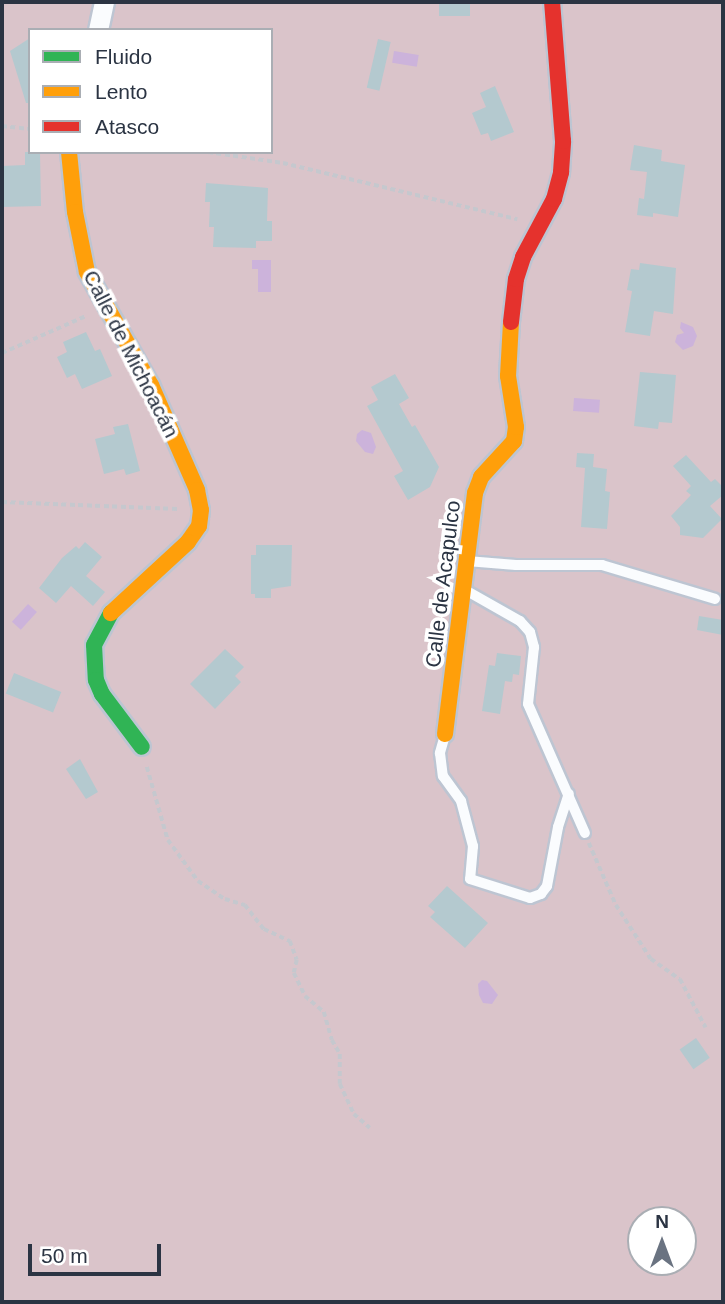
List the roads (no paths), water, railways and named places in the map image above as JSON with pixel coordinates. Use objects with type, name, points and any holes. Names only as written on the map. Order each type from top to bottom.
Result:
[{"type":"street","points":[[98,28],[104,2]]},
{"type":"street","name":"Calle de Acapulco","points":[[445,734],[475,493],[481,477],[514,441],[516,427],[508,376],[509,335],[516,279],[554,199],[561,172],[563,141],[552,2]]},
{"type":"street","name":"Calle de Michoacán","points":[[69,154],[84,262],[151,385],[197,490],[201,509],[199,526],[188,542],[111,613],[94,645],[93,662],[99,687],[142,747]]},
{"type":"lane","points":[[467,561],[516,565],[602,565],[715,599]]},
{"type":"lane","points":[[463,590],[520,621],[530,632],[534,648],[528,704],[585,833]]},
{"type":"lane","points":[[445,734],[440,753],[443,776],[461,801],[473,846],[470,879],[530,898],[541,894],[547,886],[558,827],[569,794]]}]
